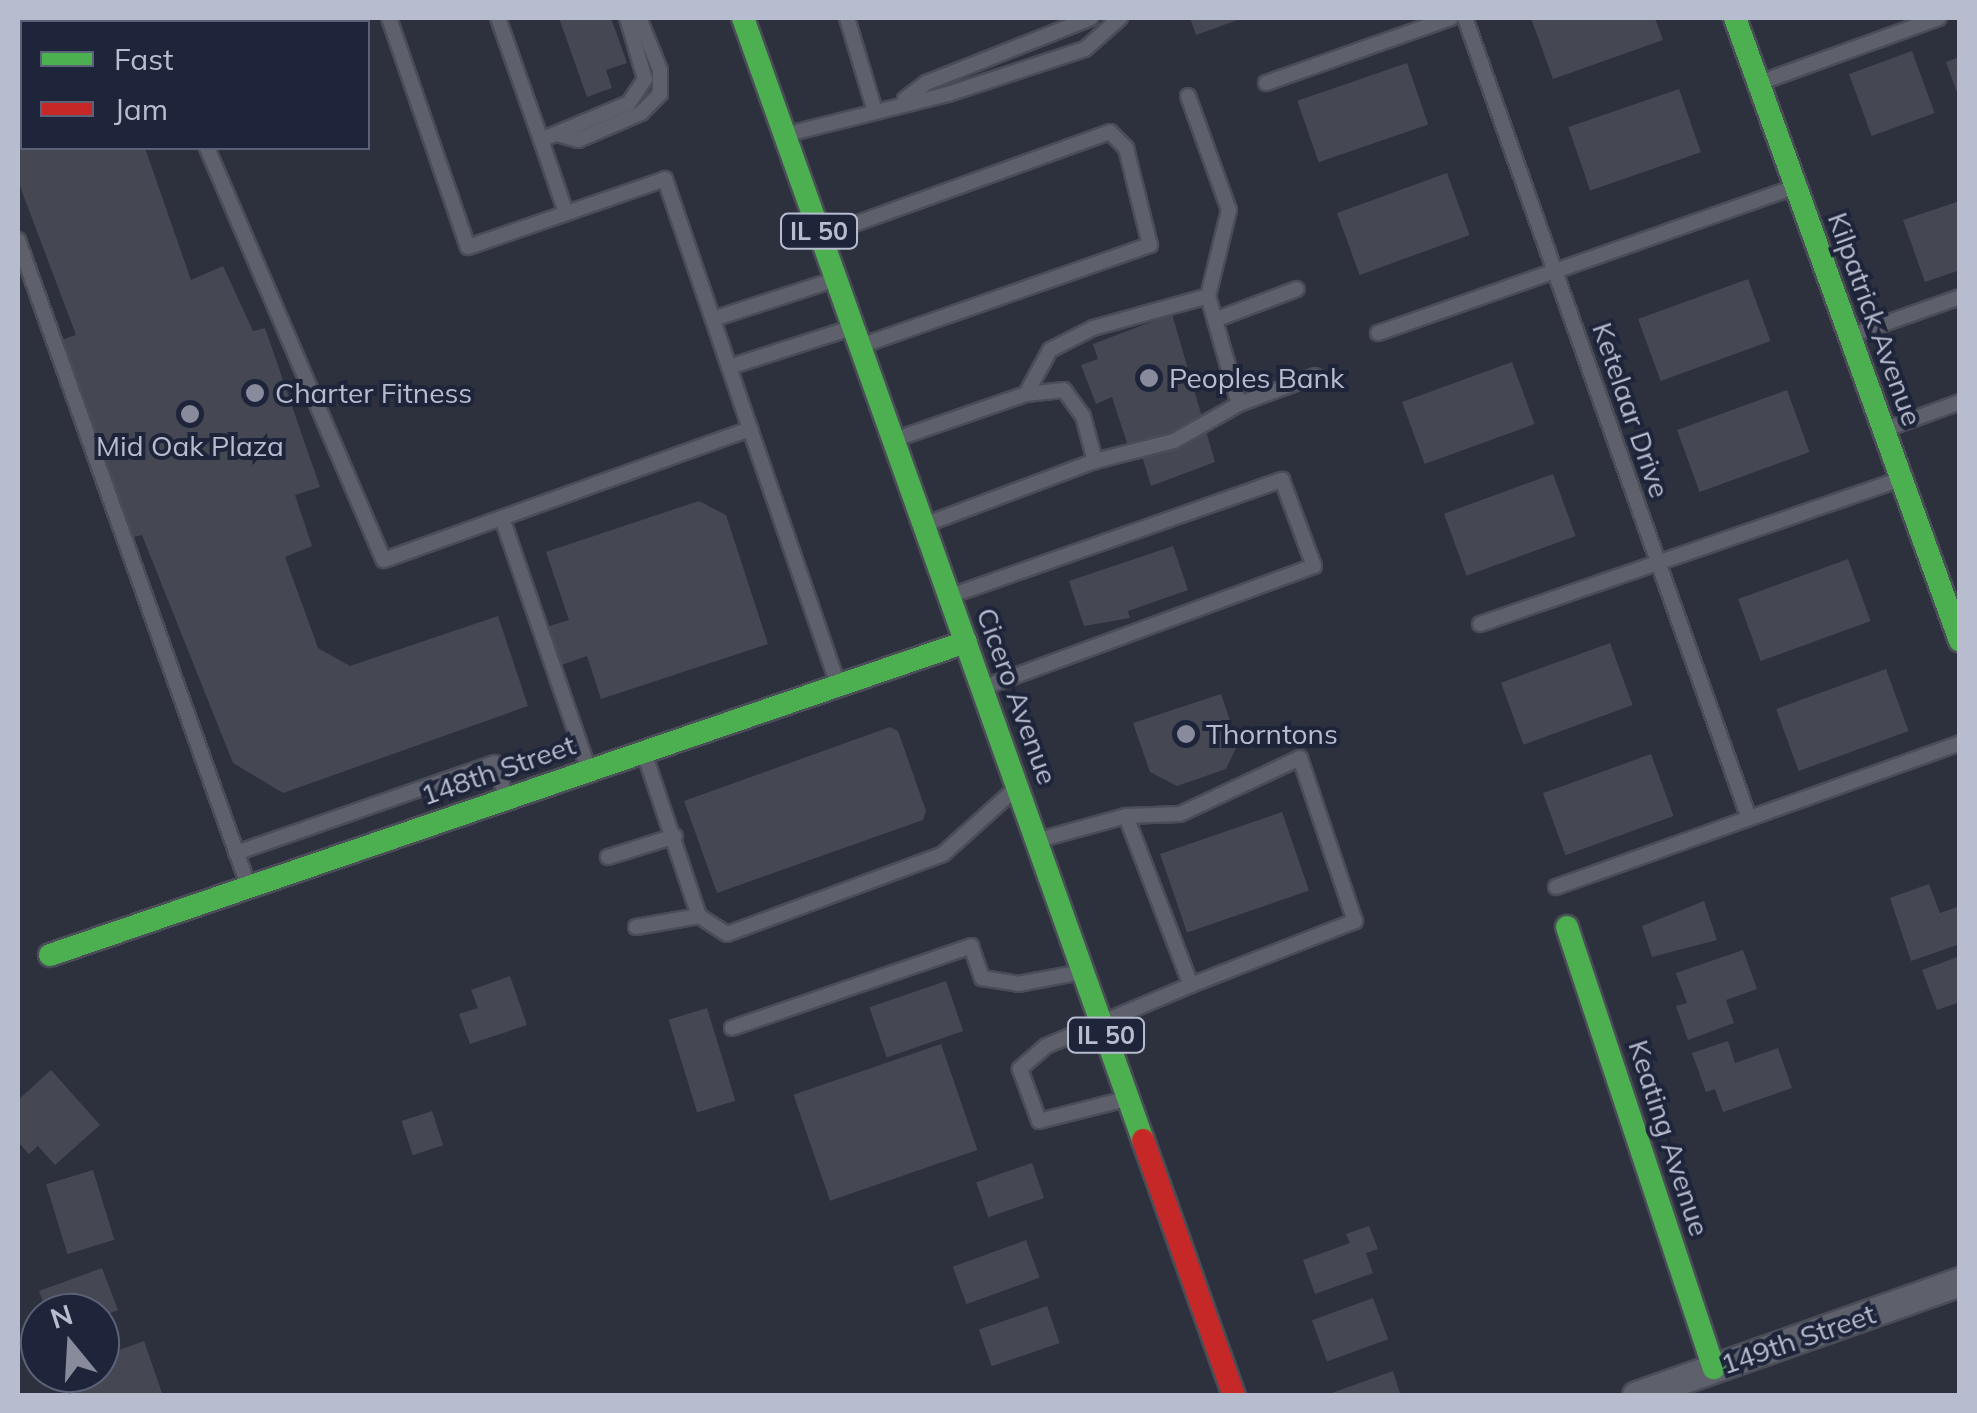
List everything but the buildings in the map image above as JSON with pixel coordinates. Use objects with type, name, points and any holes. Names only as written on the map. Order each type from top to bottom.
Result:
[{"type":"street","name":"Cicero Avenue","points":[[743,18],[1234,1396]]},
{"type":"street","name":"Kilpatrick Avenue","points":[[1735,18],[1960,641]]},
{"type":"street","name":"148th Street","points":[[50,955],[966,642]]},
{"type":"street","name":"Keating Avenue","points":[[1567,927],[1714,1368]]},
{"type":"street","name":"149th Street","points":[[1637,1396],[1960,1282]]},
{"type":"lane","points":[[389,18],[468,247],[665,180],[839,686]]},
{"type":"lane","points":[[498,18],[566,213]]},
{"type":"lane","points":[[541,140],[629,103],[645,79],[627,18]]},
{"type":"lane","points":[[556,134],[578,140],[641,112],[660,94],[660,70],[639,18]]},
{"type":"lane","points":[[848,18],[874,108]]},
{"type":"lane","points":[[900,102],[926,83],[1091,18]]},
{"type":"lane","points":[[785,135],[1085,49],[1120,18]]},
{"type":"lane","points":[[1266,82],[1451,18]]},
{"type":"lane","name":"Ketelaar Drive","points":[[1465,18],[1749,818]]},
{"type":"lane","points":[[1759,83],[1938,18]]},
{"type":"lane","points":[[1188,96],[1229,210],[1208,296],[1239,404]]},
{"type":"lane","points":[[729,367],[857,337],[1150,245],[1126,148],[1110,132],[821,236]]},
{"type":"lane","points":[[208,150],[384,560],[750,429]]},
{"type":"lane","points":[[1378,332],[1796,187]]},
{"type":"lane","points":[[18,240],[248,887]]},
{"type":"lane","points":[[713,319],[836,279]]},
{"type":"lane","points":[[1217,319],[1297,289]]},
{"type":"lane","points":[[1026,394],[1050,350],[1093,328],[1208,296]]},
{"type":"lane","points":[[1850,336],[1960,297]]},
{"type":"lane","points":[[924,525],[1095,461],[1174,441],[1239,404],[1314,376]]},
{"type":"lane","points":[[894,440],[1026,394],[1064,390],[1083,416],[1095,461]]},
{"type":"lane","points":[[1884,430],[1960,402]]},
{"type":"lane","points":[[1480,624],[1901,478]]},
{"type":"lane","points":[[949,596],[1282,480],[1314,566],[982,688]]},
{"type":"lane","points":[[502,518],[588,771]]},
{"type":"lane","points":[[1556,887],[1960,743]]},
{"type":"lane","points":[[644,752],[699,916],[727,934],[942,854],[1018,788]]},
{"type":"lane","points":[[1036,841],[1126,816],[1180,814],[1300,758],[1355,921],[1190,985],[1028,1056],[1020,1069],[1035,1114],[1049,1124],[1128,1098]]},
{"type":"lane","points":[[236,852],[495,762],[507,799]]},
{"type":"lane","points":[[1126,816],[1190,985]]},
{"type":"lane","points":[[608,856],[675,836]]},
{"type":"lane","points":[[636,928],[699,916]]},
{"type":"lane","points":[[732,1028],[971,946],[982,978],[1018,984],[1083,972]]},
{"type":"traffic: fast","points":[[743,18],[1143,1140]]},
{"type":"traffic: fast","points":[[1735,18],[1960,641]]},
{"type":"traffic: fast","points":[[50,955],[966,642]]},
{"type":"traffic: fast","points":[[1567,927],[1714,1368]]},
{"type":"traffic: jam","points":[[1143,1140],[1234,1396]]},
{"type":"place","name":"Peoples Bank","points":[[1149,378]]},
{"type":"place","name":"Charter Fitness","points":[[255,393]]},
{"type":"place","name":"Mid Oak Plaza","points":[[190,414]]},
{"type":"place","name":"Thorntons","points":[[1186,734]]}]
